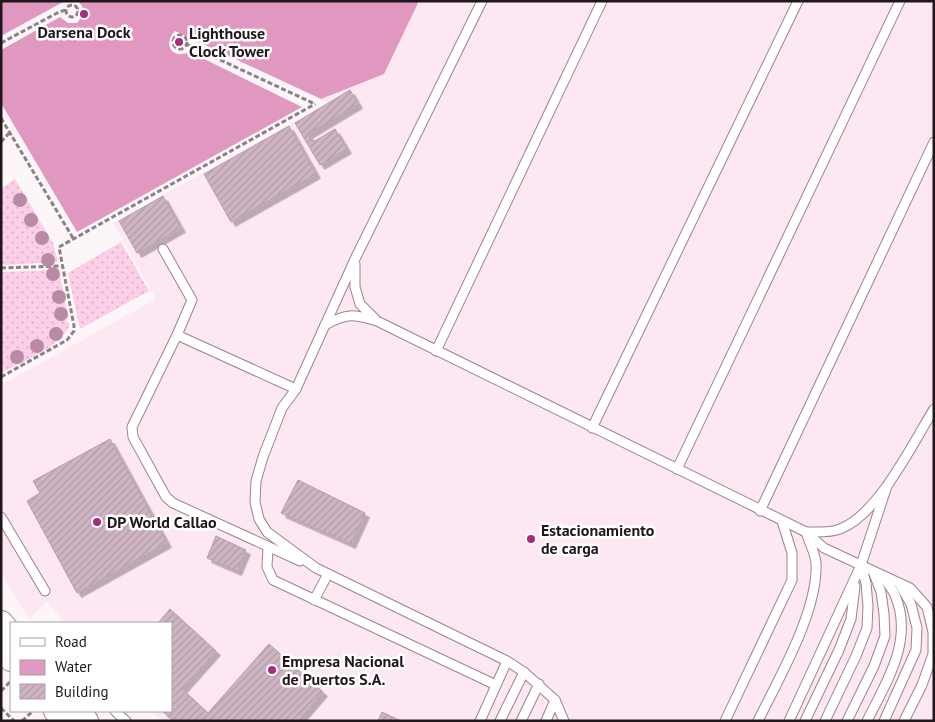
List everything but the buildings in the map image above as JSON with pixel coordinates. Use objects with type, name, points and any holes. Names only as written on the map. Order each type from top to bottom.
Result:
[{"type":"main road","points":[[1,623],[10,634]]},
{"type":"main road","points":[[1,647],[10,658]]},
{"type":"main road","points":[[57,712],[66,721]]},
{"type":"lane","points":[[316,568],[267,532],[259,519],[255,502],[256,482],[263,457],[282,408],[296,389],[355,259],[482,1]]},
{"type":"lane","points":[[436,351],[602,1]]},
{"type":"lane","points":[[592,428],[798,1]]},
{"type":"lane","points":[[677,469],[900,1]]},
{"type":"lane","points":[[760,510],[934,142]]},
{"type":"lane","points":[[163,248],[192,300],[132,427],[133,437],[166,497],[173,504],[316,568],[507,661],[539,684],[555,700],[564,721]]},
{"type":"lane","points":[[355,259],[355,286],[360,304],[377,321]]},
{"type":"lane","points":[[325,325],[339,318],[355,315],[377,321],[806,532],[824,548],[910,588],[927,607],[933,632],[933,654],[922,685],[904,721]]},
{"type":"lane","points":[[177,335],[296,389]]},
{"type":"lane","points":[[806,532],[840,530],[861,516],[887,486],[934,408]]},
{"type":"lane","points":[[788,721],[862,565],[887,486]]},
{"type":"lane","points":[[1,517],[45,591]]},
{"type":"lane","points":[[725,721],[792,580],[792,553],[782,521]]},
{"type":"lane","points":[[758,721],[800,634],[815,587],[816,562],[806,532]]},
{"type":"lane","points":[[268,547],[266,567],[273,580],[496,684]]},
{"type":"lane","points":[[825,721],[867,628],[868,606],[862,565]]},
{"type":"lane","points":[[847,721],[874,666],[885,636],[881,592],[873,571]]},
{"type":"lane","points":[[314,600],[328,574]]},
{"type":"lane","points":[[868,721],[891,672],[901,644],[901,620],[895,596],[882,575]]},
{"type":"lane","points":[[805,721],[839,650],[851,620],[856,578]]},
{"type":"lane","points":[[884,721],[916,650],[917,628],[911,604],[899,583]]},
{"type":"lane","points":[[480,721],[507,661]]},
{"type":"lane","points":[[500,721],[524,672]]},
{"type":"lane","points":[[521,721],[539,684]]},
{"type":"lane","points":[[546,721],[555,700]]},
{"type":"lane","points":[[116,712],[126,721]]},
{"type":"path","points":[[1,43],[58,12],[66,10],[68,6],[73,4],[77,6],[78,12],[72,17],[67,14],[66,10]]},
{"type":"path","points":[[1,377],[66,340],[74,331],[59,247],[315,104],[186,44],[186,40],[181,36],[176,36],[173,42],[176,48],[180,49],[184,48],[186,44]]},
{"type":"path","points":[[1,118],[74,238]]},
{"type":"path","points":[[1,142],[10,132]]},
{"type":"path","points":[[1,268],[62,266]]},
{"type":"path","points":[[1,691],[10,682]]},
{"type":"path","points":[[1,708],[14,721]]},
{"type":"path","points":[[22,721],[32,712]]},
{"type":"shaded area","points":[[419,1],[934,1],[934,721],[162,721],[151,712],[172,712],[172,622],[64,622],[47,602],[29,619],[1,573],[1,385],[156,299],[113,223],[328,103],[321,99],[384,74]]},
{"type":"shaded area","points":[[15,179],[53,243],[58,262],[1,265],[1,189]]},
{"type":"shaded area","points":[[121,242],[149,291],[80,329],[68,273]]},
{"type":"shaded area","points":[[59,270],[68,317],[65,319],[70,325],[58,341],[30,359],[1,373],[1,272]]},
{"type":"water","points":[[1,1],[65,1],[1,36]]},
{"type":"water","points":[[78,1],[419,1],[384,74],[321,99],[175,31],[169,44],[174,53],[190,52],[302,107],[77,232],[1,103],[1,50],[60,17],[68,23],[77,23],[84,14],[82,6]]},
{"type":"place","name":"Darsena Dock","points":[[84,14]]},
{"type":"place","name":"Lighthouse Clock Tower","points":[[179,42]]},
{"type":"place","name":"DP World Callao","points":[[97,522]]},
{"type":"place","name":"Estacionamiento de carga","points":[[531,539]]},
{"type":"place","name":"Empresa Nacional de Puertos S.A.","points":[[272,670]]}]
